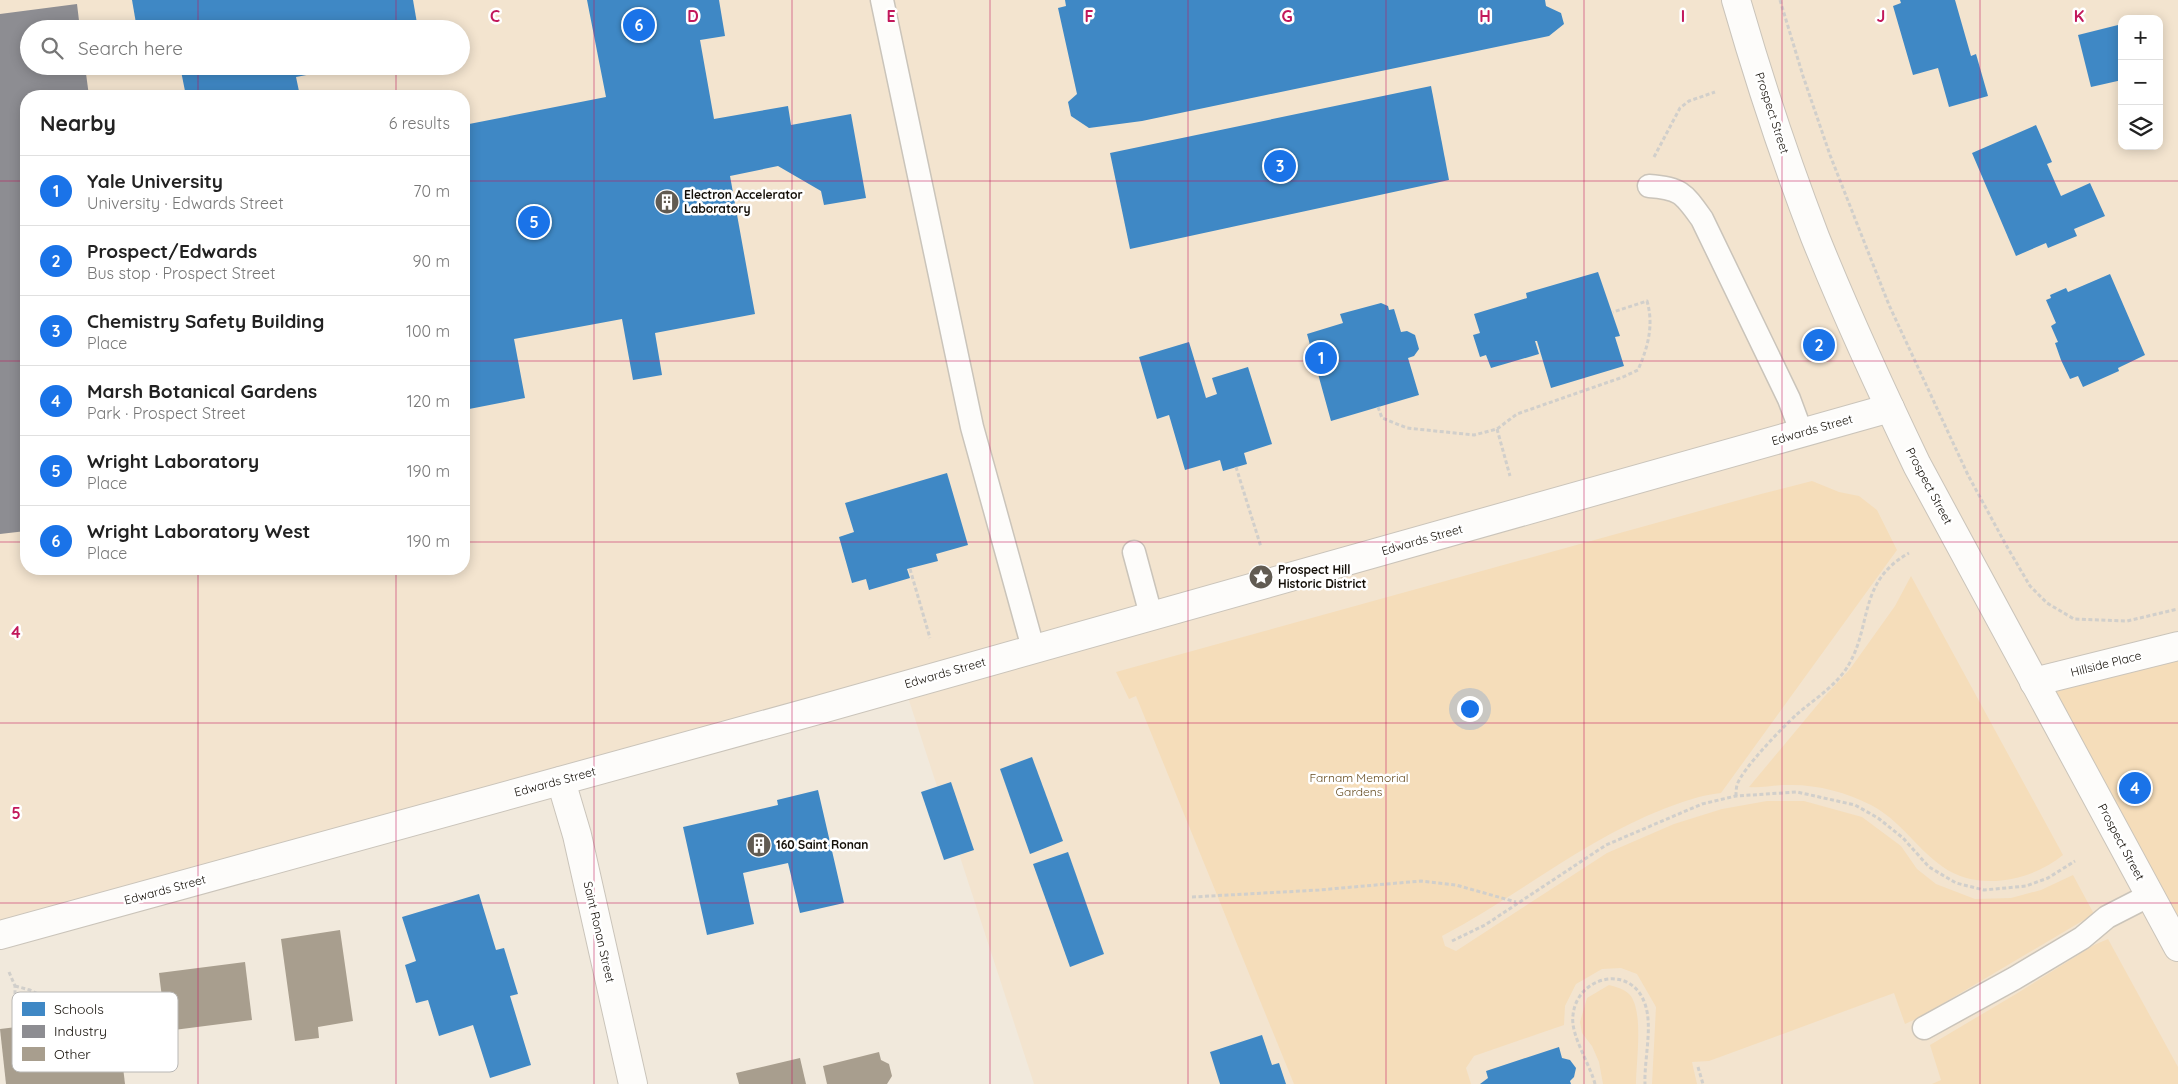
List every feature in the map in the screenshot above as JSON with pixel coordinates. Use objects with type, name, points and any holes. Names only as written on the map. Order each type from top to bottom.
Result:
[{"type":"main road","name":"Prospect Street","points":[[1736,0],[1802,203],[1850,320],[1890,408],[1917,465],[2178,947]]},
{"type":"main road","name":"Edwards Street","points":[[0,935],[561,781],[1890,408]]},
{"type":"main road","name":"Hillside Place","points":[[2034,682],[2178,646]]},
{"type":"main road","name":"Saint Ronan Street","points":[[561,781],[577,835],[633,1084]]},
{"type":"lane","points":[[882,0],[972,427],[1033,648]]},
{"type":"lane","points":[[1649,186],[1670,187],[1687,198],[1702,219],[1785,390],[1802,434]]},
{"type":"lane","points":[[1134,552],[1151,615]]},
{"type":"lane","points":[[1924,1028],[2015,978],[2082,938],[2107,917],[2150,895]]},
{"type":"path","points":[[1780,0],[1830,155],[1889,305],[1968,475],[2030,586],[2047,604],[2074,619],[2127,621],[2178,609]]},
{"type":"path","points":[[1649,186],[1653,159],[1680,108],[1689,101],[1715,92]]},
{"type":"path","points":[[1378,407],[1382,418],[1407,428],[1474,435],[1496,429],[1517,414],[1623,378],[1638,370],[1648,346],[1650,313],[1647,301],[1613,312]]},
{"type":"path","points":[[1496,429],[1510,476]]},
{"type":"path","points":[[1236,467],[1261,547]]},
{"type":"path","points":[[1736,796],[1737,785],[1743,775],[1773,739],[1796,715],[1823,693],[1843,673],[1855,654],[1872,593],[1886,568],[1909,553]]},
{"type":"path","points":[[910,569],[930,638]]},
{"type":"path","points":[[1452,941],[1485,925],[1606,845],[1702,804],[1736,796],[1797,792],[1856,805],[1878,818],[1903,838],[1928,867],[1956,882],[1984,890],[2026,886],[2063,870],[2076,861]]},
{"type":"path","points":[[1192,897],[1320,890],[1421,881],[1456,885],[1517,903]]},
{"type":"path","points":[[10,972],[14,992]]},
{"type":"path","points":[[1595,1084],[1572,1025],[1572,1014],[1578,997],[1584,990],[1606,978],[1628,982],[1636,987],[1646,1004],[1646,1084]]},
{"type":"path","points":[[14,986],[34,992]]},
{"type":"path","points":[[1698,1067],[1703,1084]]},
{"type":"shaded area","points":[[0,0],[2178,0],[2178,1084],[1034,1084],[904,685],[0,935]]},
{"type":"green space","name":"Farnam Memorial Gardens","points":[[1812,481],[1839,492],[1859,496],[1877,510],[1897,550],[1721,793],[1700,797],[1666,808],[1608,835],[1442,936],[1445,946],[1456,951],[1607,853],[1674,824],[1722,809],[1767,801],[1804,801],[1862,817],[1901,846],[1917,869],[1936,884],[1975,899],[2011,898],[2041,890],[2073,875],[2094,914],[1905,1024],[1894,993],[1709,1061],[1692,1062],[1697,1084],[1652,1084],[1656,1007],[1637,974],[1621,968],[1602,969],[1576,984],[1565,1006],[1564,1025],[1474,1056],[1466,1068],[1471,1084],[1294,1084],[1136,696],[1129,699],[1116,672]]},
{"type":"green space","points":[[1911,576],[2063,855],[2050,864],[2021,877],[1988,881],[1957,875],[1933,859],[1891,818],[1861,800],[1841,793],[1798,785],[1749,787],[1824,697],[1850,669],[1895,606]]},
{"type":"green space","points":[[2178,646],[2178,947],[2034,682]]},
{"type":"green space","points":[[2108,939],[2178,1067],[2178,1084],[1932,1084],[1941,1080],[1930,1045],[2094,945]]},
{"type":"green space","points":[[1609,985],[1626,991],[1630,995],[1637,1013],[1636,1084],[1603,1084],[1599,1062],[1592,1046],[1582,1033],[1580,1022],[1587,998]]},
{"type":"building: Schools","points":[[132,0],[413,0],[416,20],[135,20]]},
{"type":"building: Schools","points":[[587,0],[719,0],[725,36],[700,40],[714,119],[788,106],[791,125],[851,114],[866,198],[824,205],[821,191],[778,166],[730,176],[755,314],[655,333],[662,375],[633,380],[622,319],[514,339],[525,398],[470,409],[470,124],[606,97]]},
{"type":"building: Schools","points":[[1065,0],[1545,0],[1546,6],[1561,13],[1564,24],[1549,36],[1142,121],[1089,128],[1071,116],[1068,102],[1077,94],[1058,8],[1066,6]]},
{"type":"building: Schools","points":[[1900,0],[1955,0],[1971,56],[1976,54],[1988,96],[1949,107],[1938,68],[1913,75],[1893,6],[1901,3]]},
{"type":"building: Schools","points":[[2118,25],[2118,81],[2091,87],[2078,35]]},
{"type":"building: Schools","points":[[182,75],[306,75],[296,77],[299,90],[185,90]]},
{"type":"building: Schools","points":[[1431,86],[1449,180],[1130,249],[1110,153]]},
{"type":"building: Schools","points":[[2036,125],[2052,162],[2047,164],[2061,196],[2090,183],[2105,216],[2074,229],[2077,236],[2048,248],[2046,243],[2016,256],[1972,153]]},
{"type":"building: Schools","points":[[1598,272],[1620,336],[1615,337],[1624,366],[1551,388],[1537,341],[1535,341],[1539,354],[1491,368],[1486,355],[1480,357],[1473,335],[1480,333],[1474,314],[1527,298],[1526,293]]},
{"type":"building: Schools","points":[[2110,274],[2145,355],[2118,368],[2119,371],[2083,387],[2078,376],[2070,379],[2061,360],[2055,343],[2058,342],[2051,326],[2056,323],[2046,300],[2051,298],[2050,295],[2066,288],[2068,292]]},
{"type":"building: Schools","points":[[1381,303],[1388,306],[1389,310],[1394,309],[1401,332],[1407,331],[1415,335],[1419,349],[1414,356],[1408,358],[1419,395],[1331,421],[1307,334],[1343,323],[1340,314]]},
{"type":"building: Schools","points":[[1189,342],[1206,398],[1217,394],[1212,378],[1248,367],[1272,444],[1244,453],[1247,464],[1223,471],[1220,460],[1185,470],[1169,415],[1157,419],[1139,357]]},
{"type":"building: Schools","points":[[947,473],[968,545],[936,554],[938,561],[907,569],[910,578],[869,590],[866,579],[852,583],[839,537],[854,532],[845,503]]},
{"type":"building: Schools","points":[[1032,757],[1063,841],[1030,854],[1000,769]]},
{"type":"building: Schools","points":[[951,782],[974,850],[944,860],[921,792]]},
{"type":"building: Schools","name":"160 Saint Ronan","points":[[818,790],[844,903],[800,913],[788,863],[743,873],[754,924],[707,935],[683,827],[778,805],[777,800]]},
{"type":"building: Schools","points":[[1068,852],[1104,954],[1070,967],[1033,864]]},
{"type":"building: Schools","points":[[479,894],[496,950],[504,948],[518,994],[510,996],[531,1065],[490,1078],[473,1025],[439,1036],[428,1000],[416,1003],[405,965],[416,961],[402,917]]},
{"type":"building: Schools","points":[[1262,1035],[1272,1065],[1279,1063],[1286,1084],[1220,1084],[1210,1052]]},
{"type":"building: Schools","points":[[1559,1047],[1562,1058],[1570,1060],[1576,1068],[1574,1077],[1570,1081],[1571,1084],[1480,1084],[1488,1078],[1486,1071]]},
{"type":"building: Industry","points":[[77,4],[79,20],[20,20],[20,75],[86,75],[88,90],[20,90],[20,532],[0,534],[0,14]]},
{"type":"building: Other","points":[[340,930],[353,1021],[318,1027],[319,1038],[295,1041],[281,939]]},
{"type":"building: Other","points":[[245,962],[252,1020],[178,1029],[178,992],[161,992],[159,973]]},
{"type":"building: Other","points":[[12,1028],[12,1072],[124,1072],[125,1084],[6,1084],[0,1029]]},
{"type":"building: Other","points":[[879,1052],[881,1060],[889,1064],[892,1076],[887,1084],[827,1084],[823,1066]]},
{"type":"building: Other","points":[[800,1058],[806,1084],[739,1084],[736,1073]]},
{"type":"place","name":"Wright Laboratory West","points":[[639,25]]},
{"type":"place","name":"Chemistry Safety Building","points":[[1280,166]]},
{"type":"place","name":"Electron Accelerator Laboratory","points":[[667,202]]},
{"type":"place","name":"Wright Laboratory","points":[[534,222]]},
{"type":"place","name":"Prospect/Edwards","points":[[1819,345]]},
{"type":"place","name":"Yale University","points":[[1321,358]]},
{"type":"place","name":"Prospect Hill Historic District","points":[[1261,577]]},
{"type":"place","name":"Marsh Botanical Gardens","points":[[2135,788]]},
{"type":"place","name":"160 Saint Ronan","points":[[759,845]]}]
